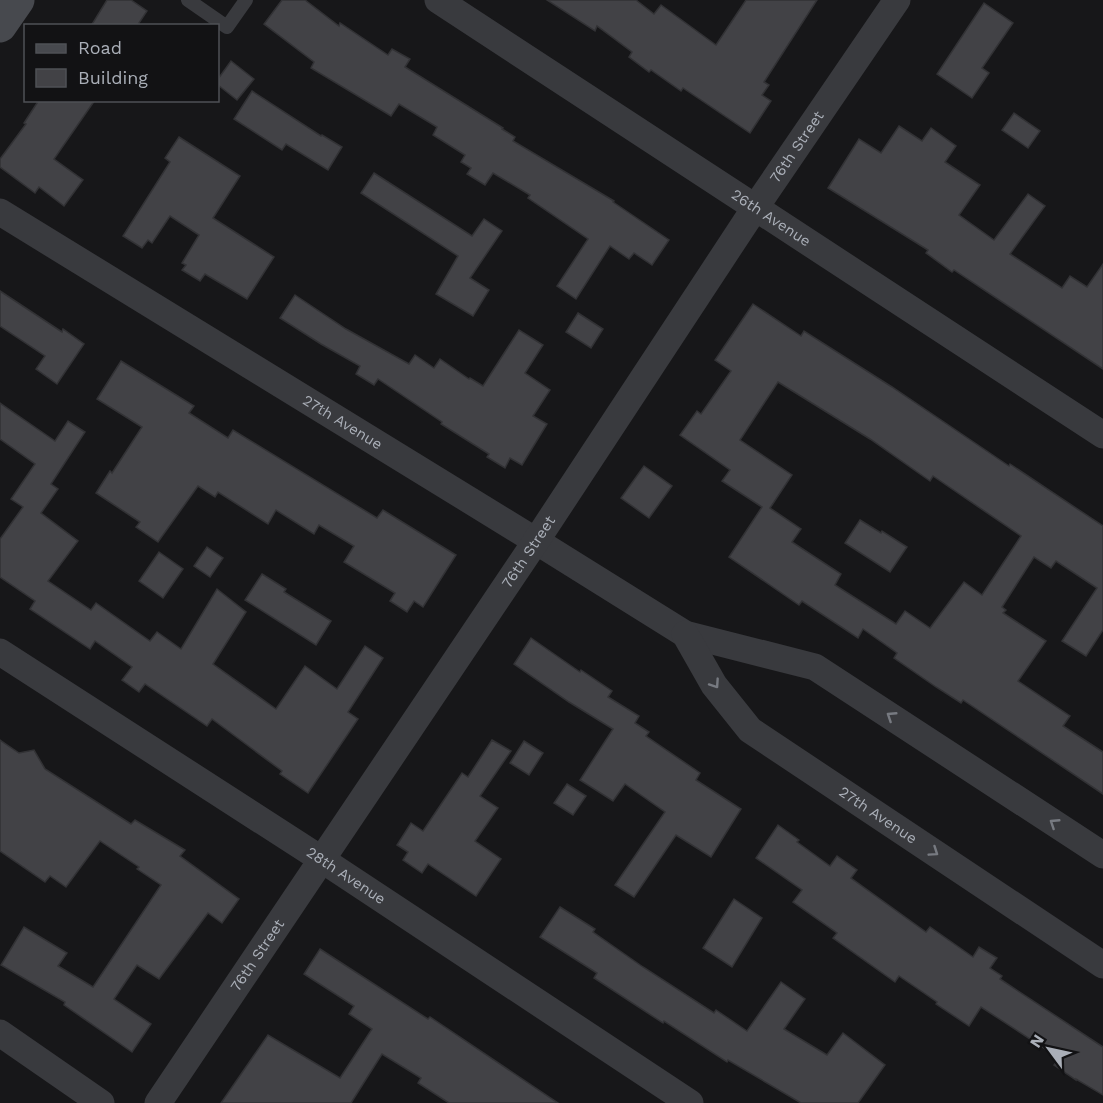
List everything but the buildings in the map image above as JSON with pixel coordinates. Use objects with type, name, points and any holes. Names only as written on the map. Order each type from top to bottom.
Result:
[{"type":"street","points":[[0,26],[18,0]]},
{"type":"street","name":"26th Avenue","points":[[438,0],[1103,435]]},
{"type":"street","name":"76th Street","points":[[158,1103],[537,541],[755,208],[897,0]]},
{"type":"street","name":"27th Avenue","points":[[0,212],[685,634],[815,667],[1103,855]]},
{"type":"street","name":"27th Avenue","points":[[685,634],[714,685],[750,730],[1103,965]]},
{"type":"street","name":"28th Avenue","points":[[0,652],[321,859],[690,1103]]},
{"type":"street","points":[[0,1033],[101,1103]]},
{"type":"lane","points":[[188,0],[227,27],[246,0]]}]
